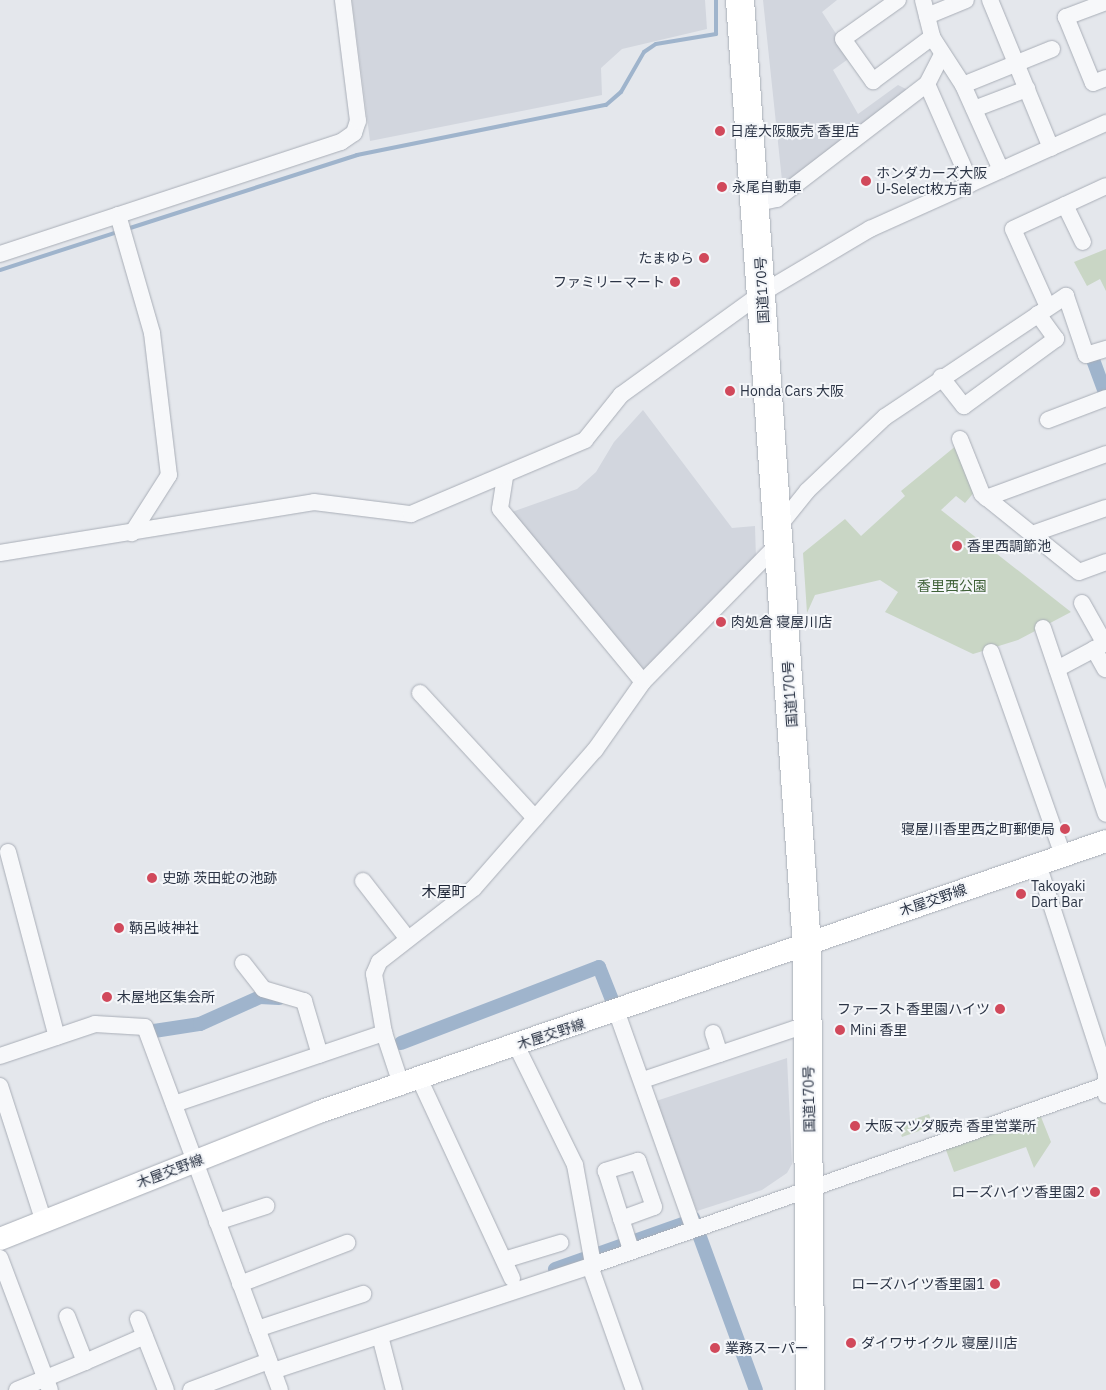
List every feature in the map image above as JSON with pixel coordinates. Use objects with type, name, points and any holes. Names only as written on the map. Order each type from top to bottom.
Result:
[{"type":"highway","name":"国道170号","points":[[740,0],[758,203],[762,293],[808,946],[810,1390]]},
{"type":"main road","name":"木屋交野線","points":[[0,1239],[201,1159],[410,1081],[617,1013],[1106,841]]},
{"type":"street","points":[[0,254],[121,224],[341,142],[354,133],[358,121],[343,0]]},
{"type":"street","points":[[898,0],[843,39],[873,81],[932,38]]},
{"type":"street","points":[[966,0],[925,8],[932,38],[963,85],[1001,170]]},
{"type":"street","points":[[990,0],[1051,148]]},
{"type":"street","points":[[1106,2],[1066,17],[1093,83],[1106,78]]},
{"type":"street","points":[[963,85],[1052,49]]},
{"type":"street","points":[[758,203],[777,199],[927,84],[942,55]]},
{"type":"street","points":[[927,84],[970,184]]},
{"type":"street","points":[[974,109],[1027,88]]},
{"type":"street","points":[[0,553],[132,533],[244,510],[314,502],[411,514],[504,477],[585,440],[621,395],[762,293],[870,229],[1106,123]]},
{"type":"street","points":[[941,377],[964,406],[1056,339],[1043,311],[1013,230],[1106,186]]},
{"type":"street","points":[[1065,205],[1084,242]]},
{"type":"street","points":[[121,224],[152,333],[169,475],[132,533]]},
{"type":"street","points":[[512,1278],[384,1033],[374,974],[379,962],[474,888],[595,750],[643,682],[780,534],[861,439],[941,377],[1066,296],[1086,355],[1106,349]]},
{"type":"street","points":[[1048,420],[1104,404]]},
{"type":"street","points":[[960,439],[986,498],[1079,572],[1106,562]]},
{"type":"street","points":[[986,498],[1106,454]]},
{"type":"street","points":[[504,477],[500,509],[643,682]]},
{"type":"street","points":[[1032,534],[1106,508]]},
{"type":"street","points":[[1082,603],[1102,645],[1105,669]]},
{"type":"street","points":[[1043,628],[1106,814]]},
{"type":"street","points":[[1057,669],[1102,645]]},
{"type":"street","points":[[991,652],[1063,855]]},
{"type":"street","points":[[420,693],[535,818]]},
{"type":"street","points":[[8,852],[57,1037]]},
{"type":"street","points":[[191,1390],[380,1336],[592,1261],[629,1245],[693,1227],[1105,1088],[1106,1073],[1038,864]]},
{"type":"street","points":[[364,881],[408,940]]},
{"type":"street","points":[[243,963],[263,989],[304,1001],[320,1054]]},
{"type":"street","points":[[617,1013],[643,1080],[693,1227]]},
{"type":"street","points":[[0,1056],[95,1024],[145,1027],[174,1104],[201,1159],[262,1328],[271,1366],[280,1390]]},
{"type":"street","points":[[643,1080],[808,1024]]},
{"type":"street","points":[[174,1104],[384,1033]]},
{"type":"street","points":[[713,1033],[720,1054]]},
{"type":"street","points":[[516,1045],[575,1165],[592,1261],[634,1390]]},
{"type":"street","points":[[0,1086],[44,1222]]},
{"type":"street","points":[[222,1220],[266,1206]]},
{"type":"street","points":[[621,1219],[629,1245]]},
{"type":"street","points":[[245,1282],[347,1243]]},
{"type":"street","points":[[504,1260],[560,1243]]},
{"type":"street","points":[[0,1258],[48,1384]]},
{"type":"street","points":[[262,1328],[363,1294]]},
{"type":"street","points":[[67,1316],[85,1362]]},
{"type":"street","points":[[138,1318],[166,1390]]},
{"type":"street","points":[[17,1390],[48,1384],[85,1362],[145,1336]]},
{"type":"street","points":[[380,1336],[394,1390]]},
{"type":"shaded area","points":[[352,0],[705,0],[707,29],[622,49],[601,68],[602,95],[370,141]]},
{"type":"shaded area","points":[[763,0],[837,0],[822,12],[851,57],[833,70],[858,114],[898,85],[914,93],[783,190]]},
{"type":"shaded area","points":[[643,410],[732,528],[755,526],[756,559],[641,677],[509,513],[577,489],[596,472],[614,442]]},
{"type":"shaded area","points":[[787,1058],[792,1164],[787,1173],[762,1190],[697,1211],[656,1101]]},
{"type":"green space","points":[[1106,249],[1106,291],[1100,279],[1087,286],[1074,262]]},
{"type":"green space","name":"香里西公園","points":[[957,445],[976,490],[965,503],[956,496],[941,510],[1071,612],[1018,640],[973,654],[885,612],[898,592],[880,580],[815,595],[807,613],[803,553],[845,519],[861,536],[905,496],[901,491]]},
{"type":"green space","points":[[1037,1107],[1051,1142],[1034,1168],[1026,1147],[954,1172],[942,1139]]},
{"type":"green space","points":[[929,1114],[933,1126],[902,1137],[897,1125]]},
{"type":"waterway","points":[[127,229],[357,155],[606,105],[621,92],[644,52],[656,44],[716,34],[716,0]]},
{"type":"waterway","points":[[0,270],[118,232]]},
{"type":"waterway","points":[[1092,357],[1106,395]]},
{"type":"waterway","points":[[401,1043],[599,967],[618,1015]]},
{"type":"waterway","points":[[154,1031],[200,1024],[260,997],[279,998]]},
{"type":"waterway","points":[[693,1218],[756,1390]]},
{"type":"waterway","points":[[555,1269],[694,1220]]},
{"type":"place","name":"日産大阪販売 香里店","points":[[720,131]]},
{"type":"place","name":"ホンダカーズ大阪 U-Select枚方南","points":[[866,181]]},
{"type":"place","name":"永尾自動車","points":[[722,187]]},
{"type":"place","name":"たまゆら","points":[[704,258]]},
{"type":"place","name":"ファミリーマート","points":[[675,282]]},
{"type":"place","name":"Honda Cars 大阪","points":[[730,391]]},
{"type":"place","name":"香里西調節池","points":[[957,546]]},
{"type":"place","name":"肉処倉 寝屋川店","points":[[721,622]]},
{"type":"place","name":"寝屋川香里西之町郵便局","points":[[1065,829]]},
{"type":"place","name":"史跡 茨田蛇の池跡","points":[[152,878]]},
{"type":"place","name":"Takoyaki Dart Bar","points":[[1021,894]]},
{"type":"place","name":"鞆呂岐神社","points":[[119,928]]},
{"type":"place","name":"木屋地区集会所","points":[[107,997]]},
{"type":"place","name":"ファースト香里園ハイツ","points":[[1000,1009]]},
{"type":"place","name":"Mini 香里","points":[[840,1030]]},
{"type":"place","name":"大阪マツダ販売 香里営業所","points":[[855,1126]]},
{"type":"place","name":"ローズハイツ香里園2","points":[[1095,1192]]},
{"type":"place","name":"ローズハイツ香里園1","points":[[995,1284]]},
{"type":"place","name":"ダイワサイクル 寝屋川店","points":[[851,1343]]},
{"type":"place","name":"業務スーパー","points":[[715,1348]]},
{"type":"district","name":"木屋町","points":[[444,892]]}]
